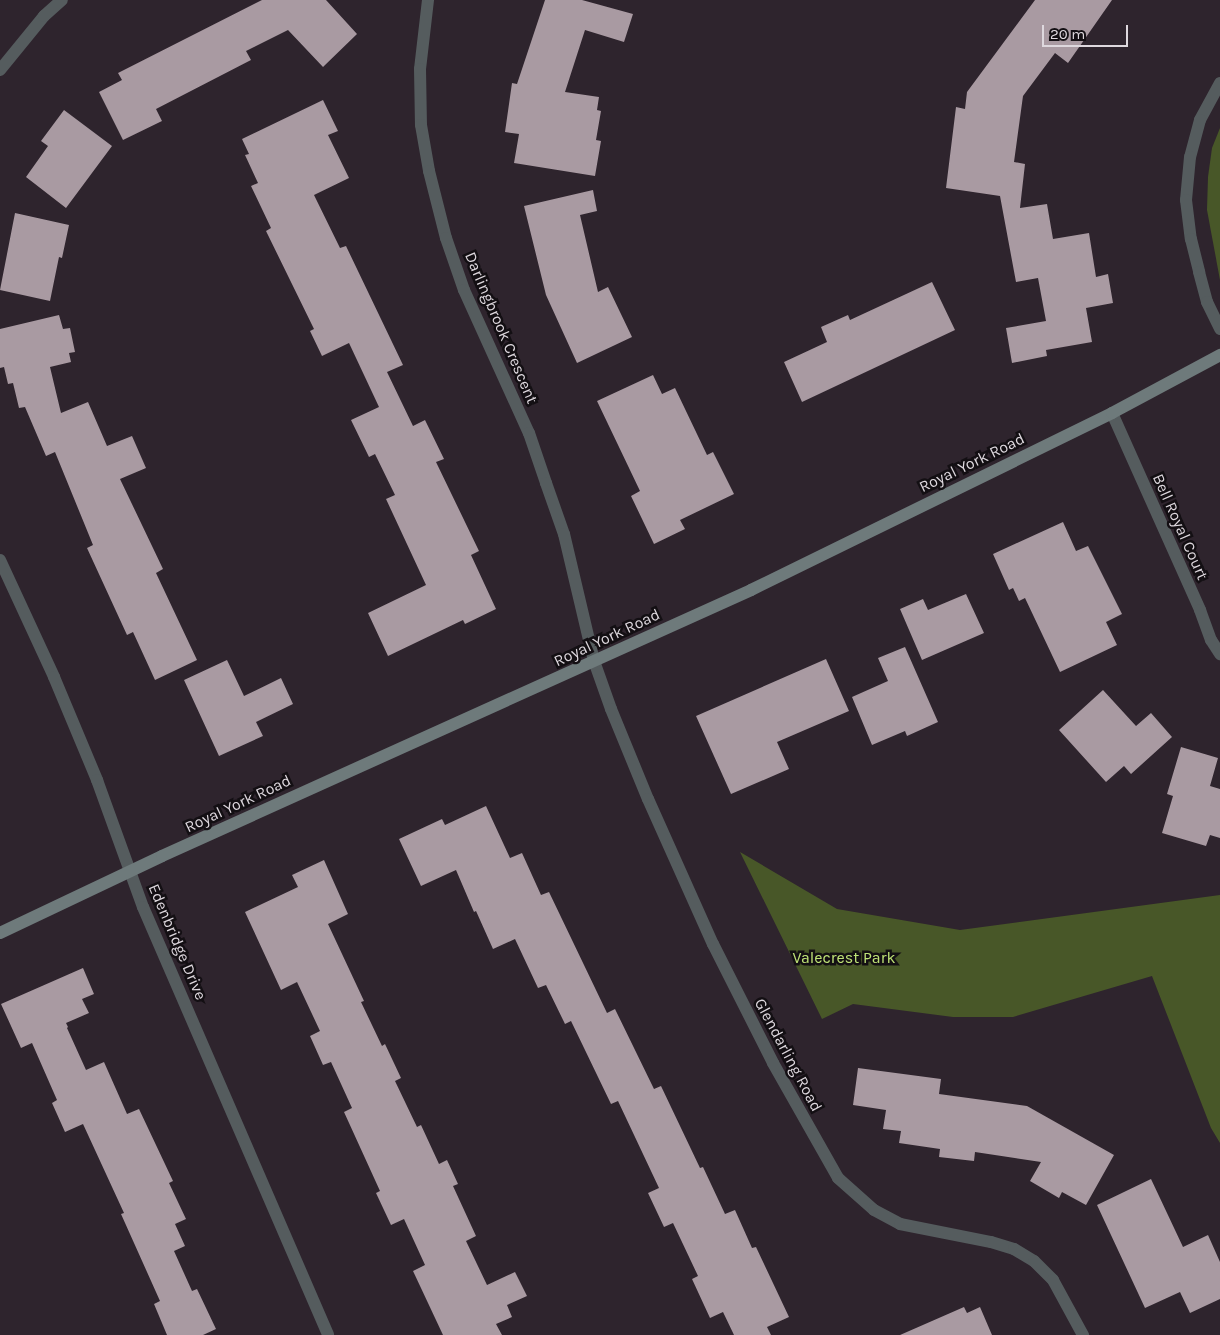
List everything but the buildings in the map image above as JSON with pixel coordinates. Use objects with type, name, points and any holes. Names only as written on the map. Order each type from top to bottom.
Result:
[{"type":"main road","name":"Royal York Road","points":[[0,933],[130,871],[751,590],[1112,413],[1220,355]]},
{"type":"street","points":[[0,70],[38,23],[62,0]]},
{"type":"street","name":"Darlingbrook Crescent","points":[[428,0],[420,69],[421,126],[429,171],[446,238],[464,290],[529,433],[564,534],[594,661]]},
{"type":"street","points":[[1220,82],[1197,129],[1190,156],[1186,200],[1191,239],[1199,272],[1207,302],[1220,329]]},
{"type":"street","name":"Bell Royal Court","points":[[1112,413],[1200,610],[1211,640],[1220,654]]},
{"type":"street","name":"Edenbridge Drive","points":[[0,560],[54,677],[97,780],[143,907],[328,1335]]},
{"type":"street","name":"Glendarling Road","points":[[594,661],[648,799],[712,944],[773,1063],[838,1178],[874,1210],[900,1224],[999,1244],[1014,1249],[1034,1261],[1053,1280],[1084,1335]]},
{"type":"green space","points":[[1220,128],[1220,280],[1207,210],[1208,177],[1212,148]]},
{"type":"green space","name":"Valecrest Park","points":[[740,852],[837,909],[960,930],[1220,895],[1220,1143],[1211,1128],[1152,976],[1013,1017],[953,1017],[853,1004],[822,1019]]}]
